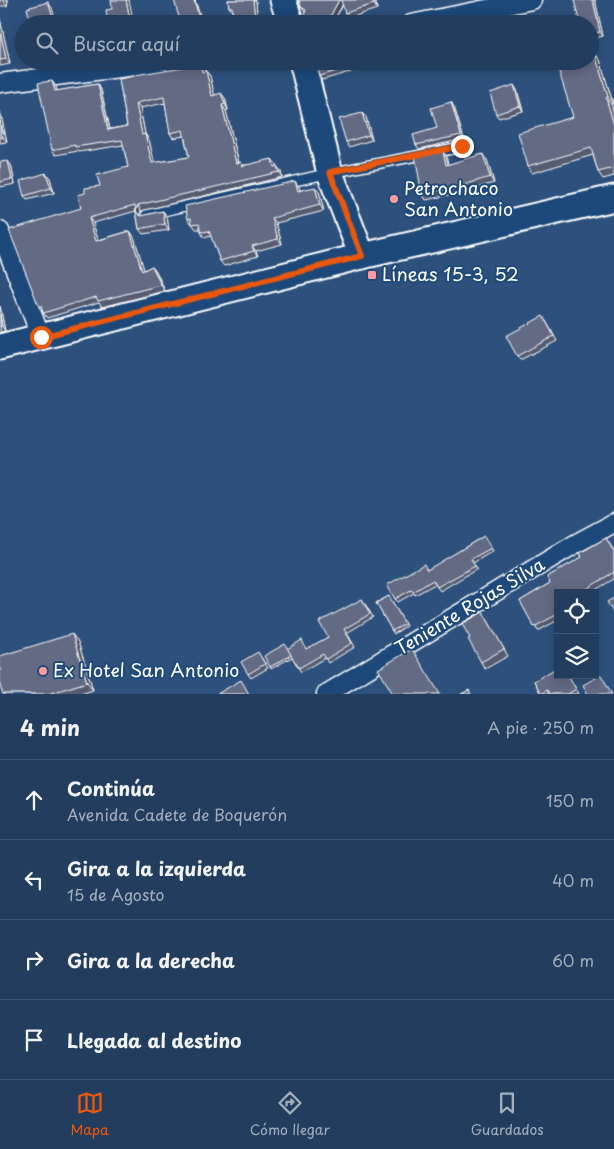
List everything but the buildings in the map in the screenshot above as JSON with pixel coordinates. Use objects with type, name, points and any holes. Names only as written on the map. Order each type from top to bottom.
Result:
[{"type":"main road","points":[[284,0],[288,15]]},
{"type":"main road","points":[[304,70],[330,172],[362,256]]},
{"type":"main road","points":[[0,347],[362,256],[614,198]]},
{"type":"street","points":[[456,15],[532,0]]},
{"type":"street","points":[[0,83],[103,70]]},
{"type":"street","points":[[0,232],[41,337]]},
{"type":"street","name":"Teniente Rojas Silva","points":[[326,694],[575,544],[614,523]]},
{"type":"lane","points":[[146,215],[330,172],[462,146]]},
{"type":"place","name":"Petrochaco San Antonio","points":[[394,199]]},
{"type":"place","name":"Líneas 15-3, 52","points":[[372,275]]},
{"type":"place","name":"Ex Hotel San Antonio","points":[[43,671]]},
{"type":"route","points":[[41,337],[362,256],[330,172],[462,146]]}]
